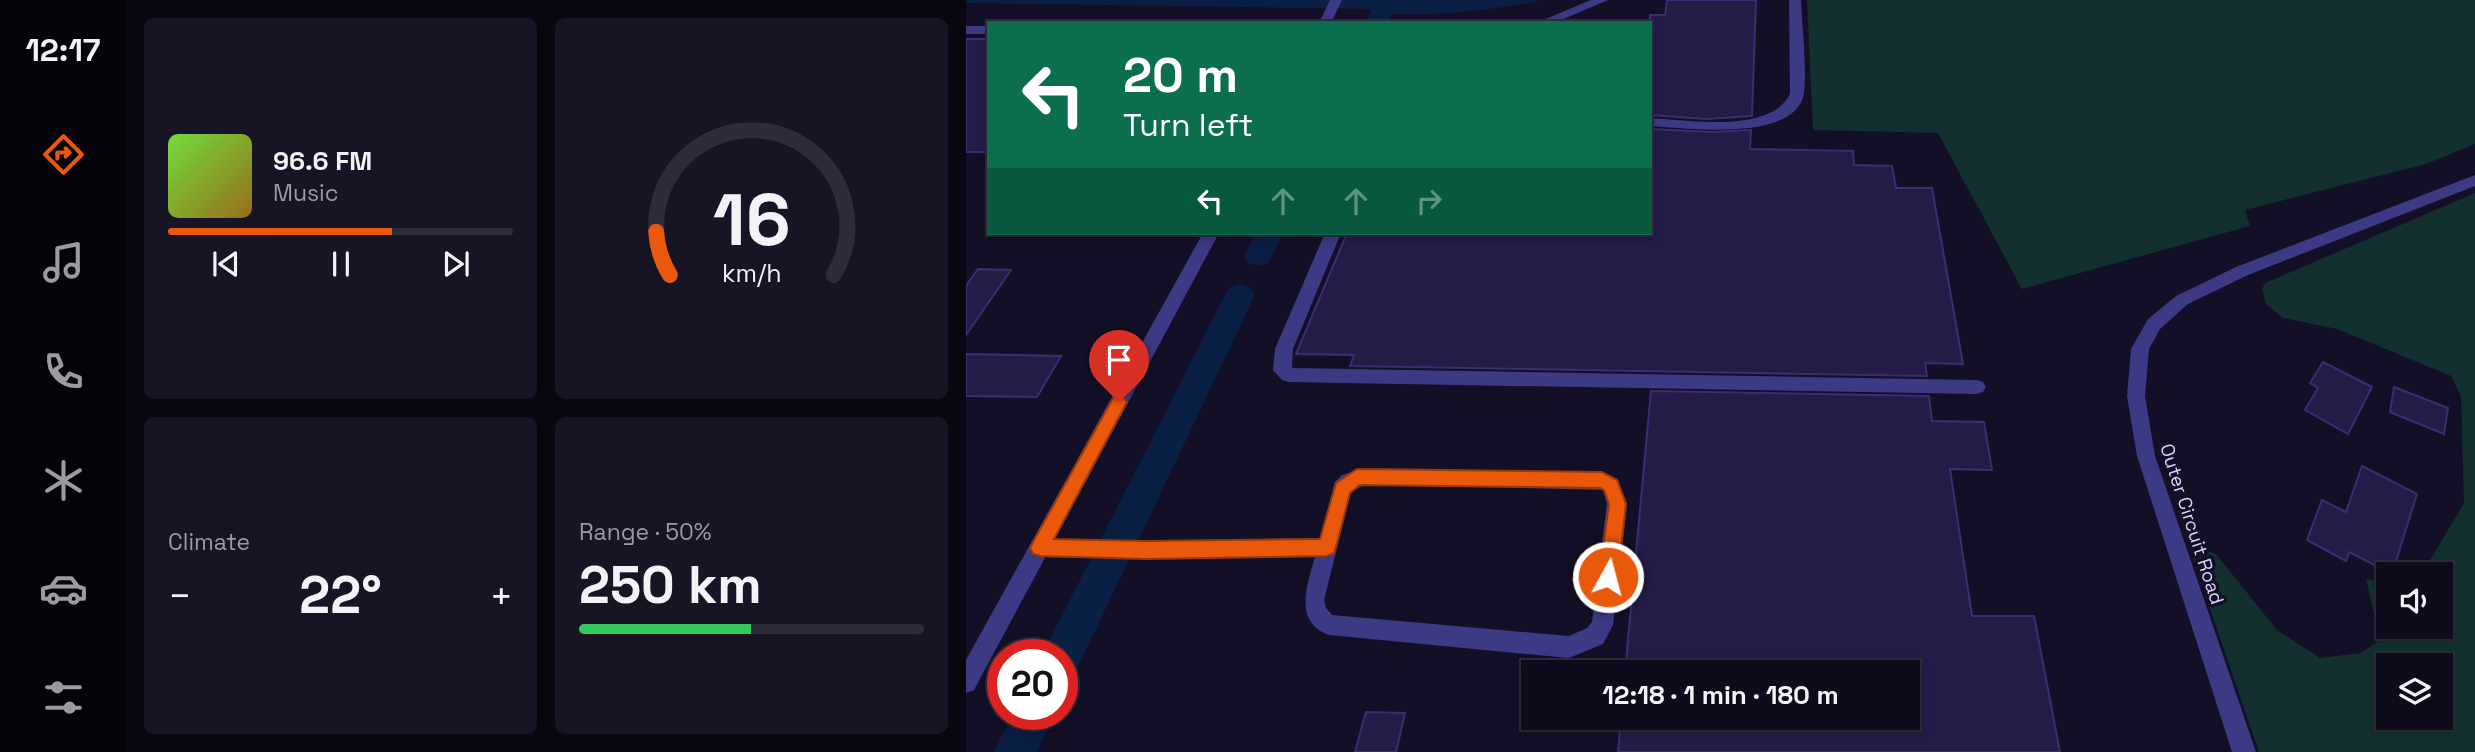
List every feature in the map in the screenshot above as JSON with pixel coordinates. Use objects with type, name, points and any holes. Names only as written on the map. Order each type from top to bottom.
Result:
[{"type":"street","points":[[1326,21],[1336,0]]},
{"type":"street","points":[[1547,21],[1602,0]]},
{"type":"street","points":[[1652,122],[1756,124],[1775,119],[1786,112],[1795,103],[1797,94],[1795,0]]},
{"type":"street","points":[[966,30],[987,30]]},
{"type":"street","name":"Outer Circuit Road","points":[[2244,752],[2146,456],[2136,396],[2140,349],[2154,324],[2182,300],[2242,271],[2475,180]]},
{"type":"street","points":[[966,682],[1210,235]]},
{"type":"street","points":[[1332,235],[1284,349],[1282,370],[1288,375],[1977,387]]},
{"type":"street","points":[[1366,476],[1602,480],[1611,485],[1617,504],[1602,625],[1595,636],[1569,647],[1329,625],[1315,612],[1314,600],[1327,547],[1342,488],[1349,481],[1366,476]]},
{"type":"street","points":[[1040,548],[1146,550],[1327,547]]},
{"type":"green space","points":[[1807,0],[2475,0],[2475,144],[2426,164],[2245,210],[2250,226],[2022,289],[1938,133],[1813,130]]},
{"type":"green space","points":[[2475,193],[2475,752],[2259,752],[2191,553],[2203,549],[2216,554],[2277,630],[2320,658],[2361,653],[2380,639],[2453,639],[2453,562],[2429,562],[2464,503],[2461,396],[2451,376],[2337,329],[2283,318],[2266,304],[2262,289],[2265,283]]},
{"type":"green space","points":[[2366,579],[2376,581],[2376,623]]},
{"type":"water","points":[[966,0],[1542,0],[1479,10],[1404,14],[1369,9],[966,3]]},
{"type":"building","points":[[1667,0],[1756,0],[1752,116],[1706,119],[1652,115],[1650,15],[1665,15]]},
{"type":"building","points":[[966,39],[987,39],[987,152],[966,152]]},
{"type":"building","points":[[1652,129],[1712,132],[1751,130],[1750,149],[1853,151],[1854,165],[1892,166],[1896,188],[1932,188],[1963,364],[1925,363],[1927,376],[1350,366],[1354,355],[1296,354],[1346,235],[1652,235]]},
{"type":"building","points":[[978,269],[1011,270],[966,335],[966,286]]},
{"type":"building","points":[[966,354],[1061,356],[1037,397],[966,396]]},
{"type":"building","points":[[2323,362],[2372,387],[2348,434],[2305,410],[2318,388],[2310,383]]},
{"type":"building","points":[[2394,387],[2448,408],[2444,434],[2390,412]]},
{"type":"building","points":[[1651,391],[1929,396],[1932,421],[1984,422],[1992,470],[1950,469],[1972,616],[2034,616],[2060,752],[1618,752],[1620,730],[1920,730],[1920,660],[1626,660]]},
{"type":"building","points":[[2362,466],[2417,494],[2396,562],[2376,562],[2376,566],[2349,552],[2346,561],[2307,540],[2322,500],[2346,512]]},
{"type":"building","points":[[1366,712],[1405,713],[1396,752],[1355,752]]},
{"type":"waterway","points":[[1377,21],[1387,1]]},
{"type":"waterway","points":[[1258,256],[1269,235]]},
{"type":"waterway","points":[[1071,639],[1240,295]]},
{"type":"waterway","points":[[1015,752],[1026,730]]},
{"type":"route","points":[[1119,402],[1040,548],[1146,550],[1327,547],[1342,488],[1357,477],[1602,480],[1611,485],[1617,504],[1608,577]]}]
